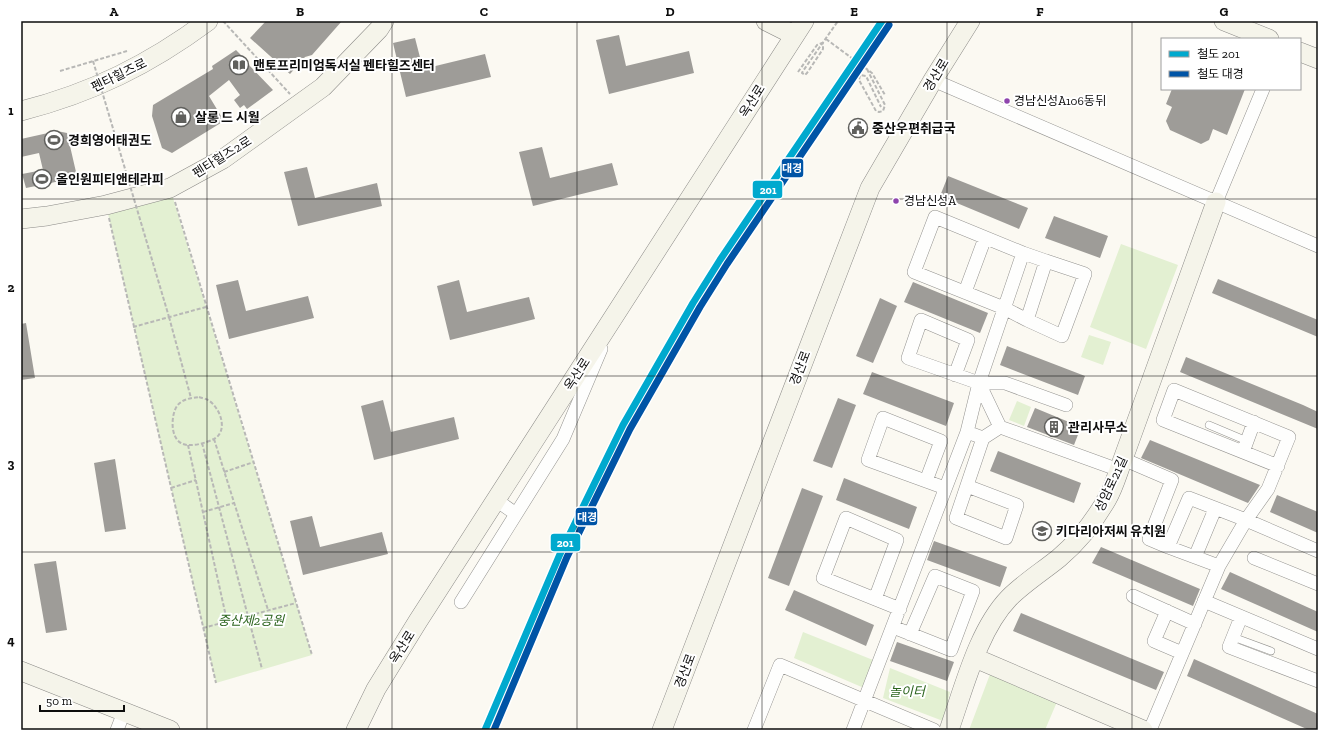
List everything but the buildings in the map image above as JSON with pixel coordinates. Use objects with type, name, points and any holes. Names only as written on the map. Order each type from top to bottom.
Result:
[{"type":"street","name":"펜타힐즈로","points":[[21,111],[79,94],[115,78],[147,62],[208,21]]},
{"type":"street","name":"펜타힐즈2로","points":[[21,219],[47,216],[106,205],[170,188],[223,159],[323,87],[384,21]]},
{"type":"street","points":[[766,21],[799,28]]},
{"type":"street","name":"경산로","points":[[662,730],[870,188],[933,80],[970,21]]},
{"type":"street","points":[[1224,21],[1266,38]]},
{"type":"street","name":"옥산로","points":[[356,730],[376,690],[799,28]]},
{"type":"street","points":[[1301,52],[1318,59]]},
{"type":"street","points":[[933,80],[1318,246]]},
{"type":"street","points":[[1216,202],[1263,90]]},
{"type":"street","name":"성암로21길","points":[[949,730],[974,658],[987,630],[998,613],[1010,598],[1060,557],[1071,546],[1097,515],[1108,498],[1216,202]]},
{"type":"street","points":[[935,217],[1023,253],[1085,274],[1062,336],[1004,308],[914,272],[935,217]]},
{"type":"street","points":[[965,292],[985,238]]},
{"type":"street","points":[[853,730],[967,432],[979,383],[1023,253]]},
{"type":"street","points":[[1027,320],[1046,261]]},
{"type":"street","points":[[461,602],[563,439],[614,316]]},
{"type":"street","points":[[956,375],[968,340],[921,320],[908,358],[956,375],[979,383],[1005,383],[1066,405]]},
{"type":"street","points":[[979,383],[1000,427],[1172,480],[1149,539],[1219,566]]},
{"type":"street","points":[[1150,730],[1219,566],[1246,520],[1268,490],[1278,466],[1289,437],[1174,390],[1163,420],[1245,447],[1278,466]]},
{"type":"street","points":[[926,481],[941,442],[883,418],[868,460],[945,488]]},
{"type":"street","points":[[1245,447],[1254,422]]},
{"type":"street","points":[[967,486],[1017,505],[1006,538],[956,518],[967,486],[984,438],[1000,427]]},
{"type":"street","points":[[967,432],[984,438]]},
{"type":"street","points":[[1168,547],[1189,498],[1246,520],[1318,551]]},
{"type":"street","points":[[496,500],[516,514]]},
{"type":"street","points":[[1195,557],[1215,509]]},
{"type":"street","points":[[875,599],[897,540],[846,518],[824,578],[875,599],[900,609]]},
{"type":"street","points":[[1254,558],[1318,584]]},
{"type":"street","points":[[893,627],[910,634],[951,650],[972,591],[935,576],[910,634]]},
{"type":"street","points":[[1133,596],[1195,624]]},
{"type":"street","points":[[1204,601],[1318,649]]},
{"type":"street","points":[[1167,611],[1154,641],[1182,653]]},
{"type":"street","points":[[1241,616],[1229,647],[1318,681]]},
{"type":"street","points":[[974,658],[1143,730]]},
{"type":"street","points":[[754,730],[780,665],[934,730]]},
{"type":"street","points":[[21,671],[170,730]]},
{"type":"street","points":[[117,730],[124,712]]},
{"type":"lane","points":[[1209,425],[1245,447]]},
{"type":"lane","points":[[1233,637],[1271,651]]},
{"type":"path","points":[[223,21],[300,104]]},
{"type":"path","points":[[798,72],[817,44],[822,43],[824,44],[823,50],[807,73],[805,75],[802,73],[804,71],[821,45],[826,39],[838,21]]},
{"type":"path","points":[[826,39],[872,73],[885,96]]},
{"type":"path","points":[[60,71],[128,51]]},
{"type":"path","points":[[93,61],[169,317],[191,398]]},
{"type":"path","points":[[867,69],[885,105],[883,111],[876,111],[859,80],[860,75],[866,76],[881,107]]},
{"type":"path","points":[[170,188],[312,655]]},
{"type":"path","points":[[106,205],[216,683]]},
{"type":"path","points":[[133,327],[206,307]]},
{"type":"path","points":[[199,397],[208,400],[216,407],[222,425],[220,433],[214,439],[188,445],[177,440],[173,424],[174,415],[177,406],[182,401],[199,397]]},
{"type":"path","points":[[214,439],[268,610]]},
{"type":"path","points":[[202,443],[262,669]]},
{"type":"path","points":[[188,445],[227,621]]},
{"type":"path","points":[[224,472],[254,462]]},
{"type":"path","points":[[170,488],[196,480]]},
{"type":"path","points":[[203,512],[234,503]]},
{"type":"path","points":[[203,628],[296,603]]},
{"type":"green space","name":"중산제2공원","points":[[170,188],[312,655],[216,683],[106,205]]},
{"type":"green space","points":[[1121,244],[1178,265],[1146,349],[1090,327]]},
{"type":"green space","points":[[1089,335],[1111,342],[1103,365],[1081,357]]},
{"type":"green space","points":[[1017,401],[1031,407],[1024,426],[1009,420]]},
{"type":"green space","points":[[803,632],[878,662],[871,691],[794,658]]},
{"type":"green space","points":[[995,661],[1062,690],[1045,730],[969,730]]},
{"type":"green space","name":"놀이터","points":[[890,668],[950,692],[943,721],[883,698]]},
{"type":"rail line","name":"201","points":[[485,730],[560,554],[623,425],[693,303],[720,260],[882,21]]},
{"type":"rail line","name":"대경","points":[[494,730],[567,557],[630,429],[700,307],[727,264],[889,25]]},
{"type":"place","name":"맨토프리미엄독서실 펜타힐즈센터","points":[[239,65]]},
{"type":"place","name":"경남신성A106동뒤","points":[[1007,101]]},
{"type":"place","name":"살롱 드 시월","points":[[181,117]]},
{"type":"place","name":"중산우편취급국","points":[[858,128]]},
{"type":"place","name":"경희영어태권도","points":[[54,140]]},
{"type":"place","name":"올인원피티앤테라피","points":[[42,179]]},
{"type":"place","name":"경남신성A","points":[[896,201]]},
{"type":"place","name":"관리사무소","points":[[1054,427]]},
{"type":"place","name":"키다리아저씨 유치원","points":[[1042,531]]}]
